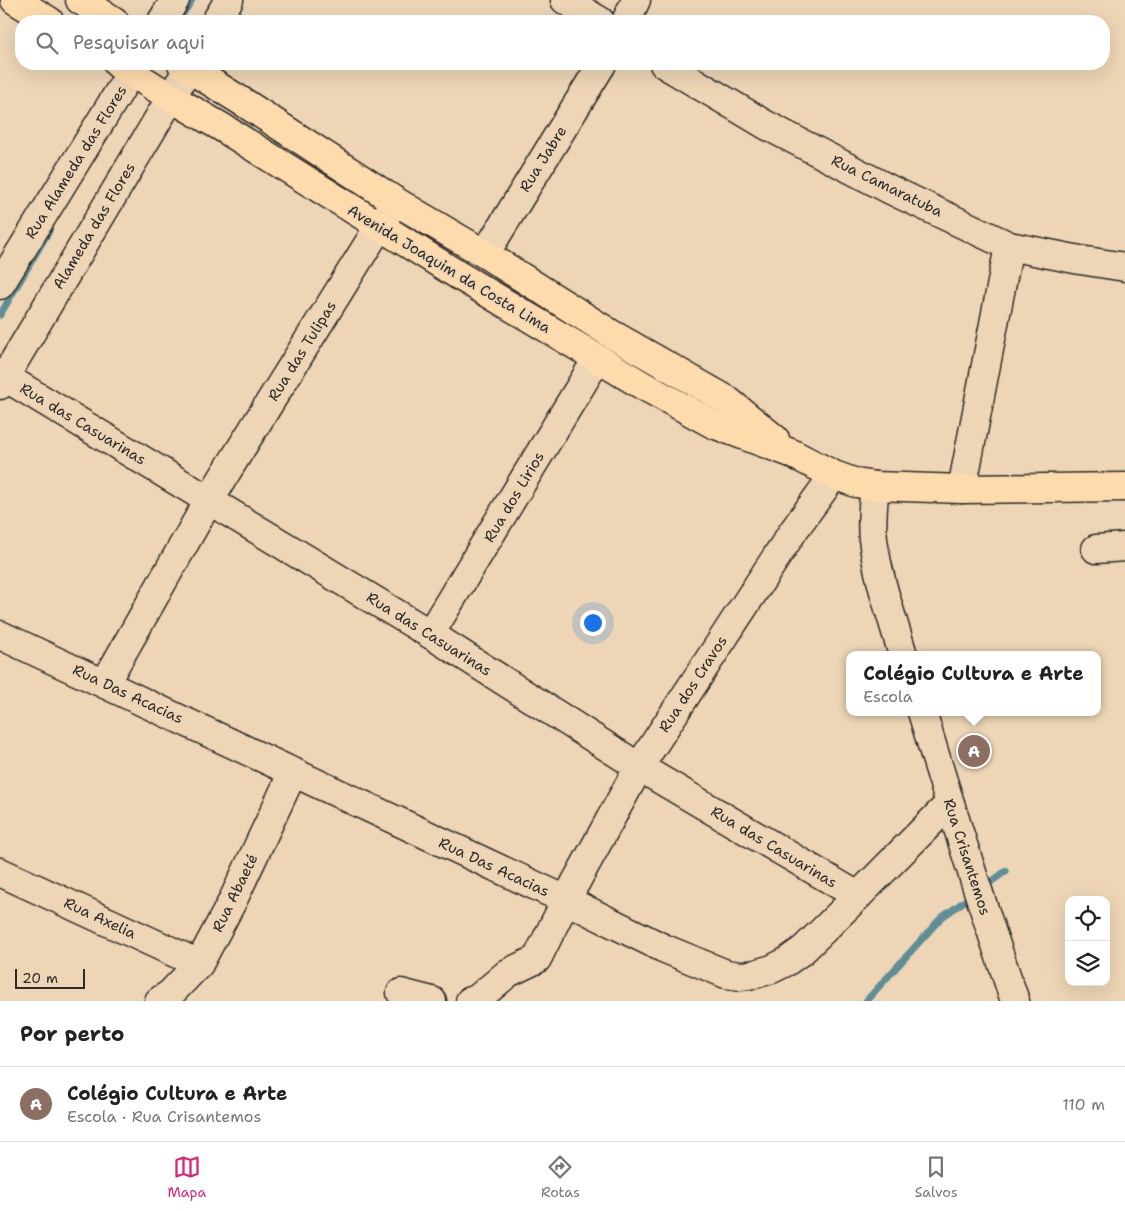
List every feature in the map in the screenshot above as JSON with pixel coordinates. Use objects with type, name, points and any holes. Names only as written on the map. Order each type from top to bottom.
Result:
[{"type":"main road","points":[[15,0],[40,15]]},
{"type":"main road","points":[[80,0],[104,15]]},
{"type":"main road","name":"Avenida Joaquim da Costa Lima","points":[[133,70],[170,97],[597,359],[713,424],[791,453],[834,475],[856,483],[875,486],[962,489],[1125,487]]},
{"type":"main road","name":"Avenida Joaquim da Costa Lima","points":[[195,70],[395,201],[485,254],[613,335],[727,400],[791,453]]},
{"type":"street","points":[[166,15],[175,0]]},
{"type":"street","points":[[220,15],[229,0]]},
{"type":"street","points":[[566,0],[590,15]]},
{"type":"street","points":[[629,15],[636,0]]},
{"type":"street","name":"Rua Alameda das Flores","points":[[0,286],[126,70]]},
{"type":"street","name":"Alameda das Flores","points":[[2,378],[184,70]]},
{"type":"street","name":"Rua Jabre","points":[[485,254],[598,70]]},
{"type":"street","name":"Rua Camaratuba","points":[[674,70],[766,125],[891,190],[1009,246],[1125,267]]},
{"type":"street","name":"Rua das Tulipas","points":[[209,500],[395,201]]},
{"type":"street","points":[[962,489],[1009,246]]},
{"type":"street","name":"Rua dos Lirios","points":[[430,634],[597,359]]},
{"type":"street","name":"Rua das Casuarinas","points":[[2,378],[209,500],[430,634],[639,767],[858,896]]},
{"type":"street","name":"Rua dos Cravos","points":[[470,1001],[476,1000],[508,972],[537,959],[566,900],[639,767],[794,530],[834,475]]},
{"type":"street","points":[[875,486],[872,511],[874,547],[902,651]]},
{"type":"street","points":[[105,683],[209,500]]},
{"type":"street","points":[[1096,549],[1125,547]]},
{"type":"street","name":"Rua Das Acacias","points":[[0,635],[566,900],[663,948],[726,974],[741,976],[772,969],[803,950],[949,804]]},
{"type":"street","name":"Rua Crisantemos","points":[[923,716],[983,910],[1015,1001]]},
{"type":"street","name":"Rua Abaeté","points":[[160,1001],[170,994],[199,964],[232,902],[292,772]]},
{"type":"street","name":"Rua Axelia","points":[[0,872],[199,964]]},
{"type":"street","points":[[401,993],[432,1001]]},
{"type":"waterway","points":[[182,15],[192,0]]},
{"type":"waterway","points":[[0,315],[49,231]]},
{"type":"waterway","points":[[984,887],[1006,871]]},
{"type":"waterway","points":[[866,1001],[941,918],[973,895]]},
{"type":"place","name":"Colégio Cultura e Arte","points":[[974,751]]}]
